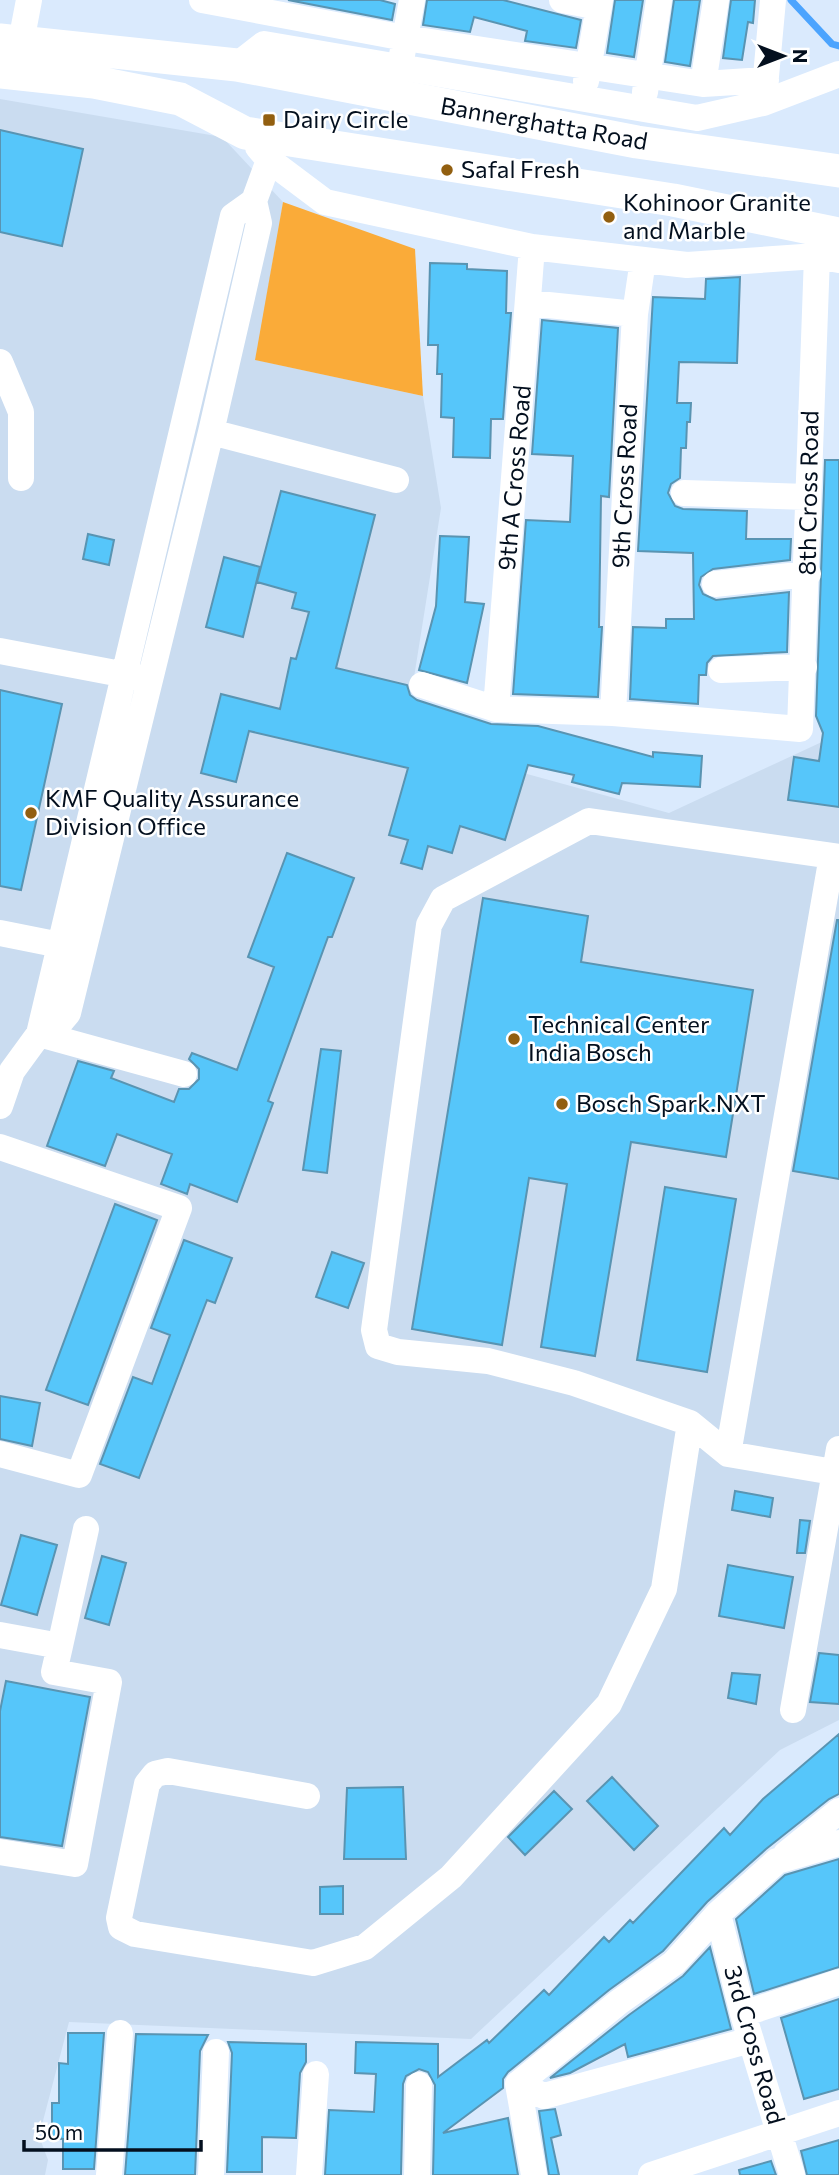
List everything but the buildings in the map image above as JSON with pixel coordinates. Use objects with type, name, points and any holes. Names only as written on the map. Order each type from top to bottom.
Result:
[{"type":"main road","name":"Bannerghatta Road","points":[[10,41],[237,65],[637,142],[839,171]]},
{"type":"main road","points":[[0,72],[94,82],[180,99],[245,133],[674,200],[832,250]]},
{"type":"street","points":[[10,41],[29,0]]},
{"type":"street","points":[[202,0],[405,38],[765,91]]},
{"type":"street","points":[[400,67],[412,0]]},
{"type":"street","points":[[562,0],[599,3],[584,99]]},
{"type":"street","points":[[643,108],[659,0]]},
{"type":"street","points":[[703,83],[716,0]]},
{"type":"street","points":[[765,91],[773,0]]},
{"type":"street","points":[[237,65],[264,44],[697,118],[765,91],[839,74]]},
{"type":"street","points":[[245,133],[270,160],[325,202],[532,247],[687,265],[832,250]]},
{"type":"street","points":[[0,1106],[12,1071],[39,1034],[233,216],[254,201],[270,160]]},
{"type":"street","points":[[39,1034],[57,1026],[68,1013],[211,432],[259,223],[254,201]]},
{"type":"street","name":"9th A Cross Road","points":[[496,709],[532,247]]},
{"type":"street","name":"8th Cross Road","points":[[613,713],[800,729],[808,574],[807,497],[832,250]]},
{"type":"street","name":"9th Cross Road","points":[[613,713],[635,314],[643,260]]},
{"type":"street","points":[[529,303],[635,314]]},
{"type":"street","points":[[0,362],[21,412],[21,478]]},
{"type":"street","points":[[211,432],[396,480]]},
{"type":"street","points":[[684,493],[807,497]]},
{"type":"street","points":[[715,584],[808,574]]},
{"type":"street","points":[[0,651],[150,680]]},
{"type":"street","points":[[721,670],[804,667]]},
{"type":"street","points":[[422,685],[496,709],[613,713]]},
{"type":"street","points":[[728,1454],[836,857],[589,821],[443,899],[429,925],[374,1331],[378,1346],[398,1352],[488,1361],[573,1383],[690,1423],[728,1454],[837,1465],[793,1710]]},
{"type":"street","points":[[0,933],[60,944]]},
{"type":"street","points":[[39,1034],[184,1074]]},
{"type":"street","points":[[0,1147],[178,1208],[79,1475],[0,1454]]},
{"type":"street","points":[[307,1796],[168,1771],[155,1774],[147,1784],[119,1918],[121,1927],[135,1934],[313,1963],[365,1947],[451,1877],[609,1704],[664,1589],[690,1423]]},
{"type":"street","points":[[0,1852],[75,1864],[109,1682],[54,1672],[86,1529]]},
{"type":"street","points":[[0,1635],[60,1646]]},
{"type":"street","points":[[518,2084],[619,2002],[674,1963],[718,1914],[777,1861],[839,1811]]},
{"type":"street","points":[[777,1861],[839,1843]]},
{"type":"street","name":"3rd Cross Road","points":[[718,1914],[743,2014],[792,2175]]},
{"type":"street","points":[[743,2014],[839,1982]]},
{"type":"street","points":[[109,2175],[120,2034]]},
{"type":"street","points":[[518,2084],[544,2096],[751,2040]]},
{"type":"street","points":[[211,2175],[216,2052]]},
{"type":"street","points":[[309,2175],[316,2074]]},
{"type":"street","points":[[518,2084],[534,2175]]},
{"type":"street","points":[[417,2175],[419,2085]]},
{"type":"street","points":[[651,2175],[839,2113]]},
{"type":"shaded area","points":[[0,99],[222,137],[283,202],[256,360],[423,396],[441,508],[404,740],[669,813],[839,734],[839,1720],[780,1750],[471,2039],[69,2022],[39,2136],[48,2160],[45,2175],[0,2175]]},
{"type":"shaded area","points":[[283,202],[415,249],[423,396],[255,360]]},
{"type":"waterway","points":[[791,0],[832,44],[839,46]]},
{"type":"place","name":"Dairy Circle","points":[[269,120]]},
{"type":"place","name":"Safal Fresh","points":[[447,170]]},
{"type":"place","name":"Kohinoor Granite and Marble","points":[[609,217]]},
{"type":"place","name":"KMF Quality Assurance Division Office","points":[[31,813]]},
{"type":"place","name":"Technical Center India Bosch","points":[[514,1039]]},
{"type":"place","name":"Bosch Spark.NXT","points":[[562,1104]]}]
